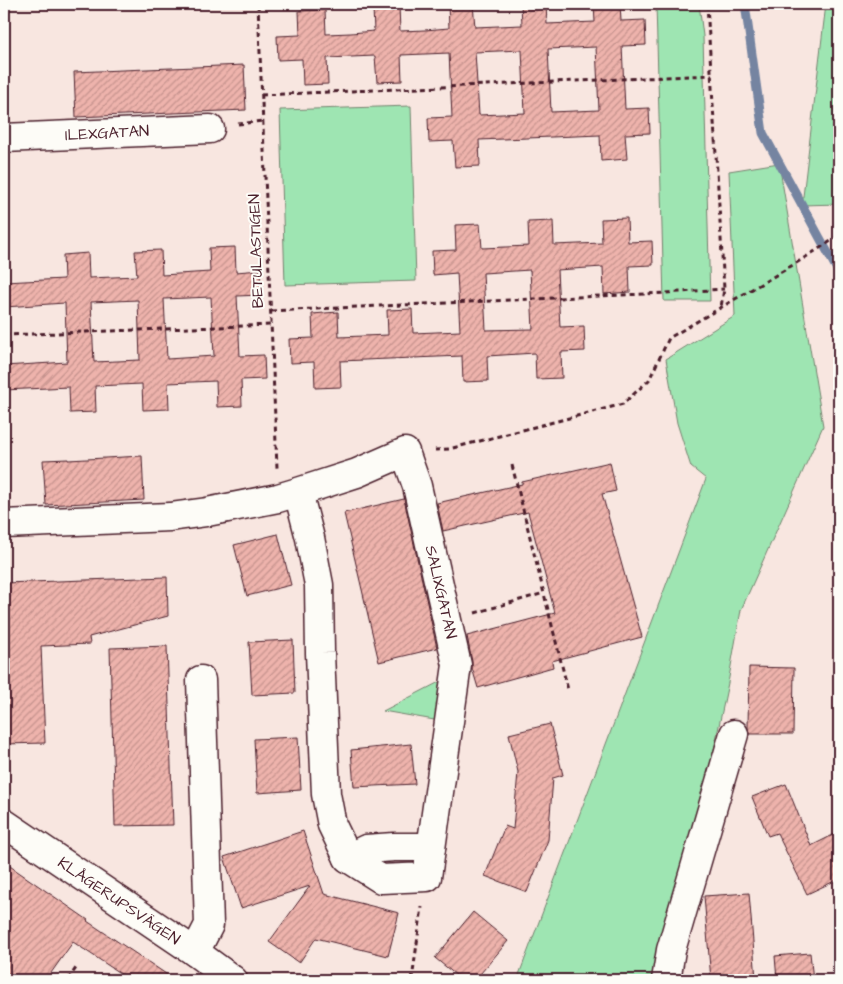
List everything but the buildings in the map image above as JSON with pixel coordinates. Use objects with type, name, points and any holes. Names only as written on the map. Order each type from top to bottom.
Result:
[{"type":"street","name":"ILEXGATAN","points":[[4,138],[210,129]]},
{"type":"street","points":[[4,524],[170,517],[288,495],[357,473],[405,452]]},
{"type":"street","name":"SALIXGATAN","points":[[405,452],[418,486],[457,665],[427,877]]},
{"type":"street","points":[[288,495],[310,538],[319,585],[326,794],[332,826],[348,858],[381,879],[427,877]]},
{"type":"street","points":[[194,952],[209,925],[201,680]]},
{"type":"street","points":[[666,980],[671,950],[734,734]]},
{"type":"street","name":"KLÅGERUPSVÄGEN","points":[[4,823],[233,980]]},
{"type":"street","points":[[348,858],[366,849],[431,847]]},
{"type":"path","name":"BETULASTIGEN","points":[[258,4],[271,324],[288,495]]},
{"type":"path","points":[[707,4],[724,289],[720,308]]},
{"type":"path","points":[[261,95],[712,74]]},
{"type":"path","points":[[405,452],[449,448],[624,404],[649,380],[669,338],[794,265],[839,236]]},
{"type":"path","points":[[271,311],[724,289]]},
{"type":"path","points":[[4,335],[271,324]]},
{"type":"path","points":[[512,465],[568,690]]},
{"type":"path","points":[[447,620],[544,593]]},
{"type":"path","points":[[412,980],[427,877]]},
{"type":"path","points":[[68,980],[76,968]]},
{"type":"green space","points":[[656,4],[699,4],[703,36],[710,301],[664,301]]},
{"type":"green space","points":[[826,4],[839,4],[839,204],[802,205]]},
{"type":"green space","points":[[411,106],[416,281],[285,285],[280,110]]},
{"type":"green space","points":[[779,163],[823,426],[741,610],[709,773],[651,980],[517,980],[706,479],[691,467],[677,423],[666,359],[735,316],[729,171]]},
{"type":"green space","points":[[447,678],[440,721],[383,711]]},
{"type":"waterway","points":[[745,4],[763,133],[839,273]]}]
